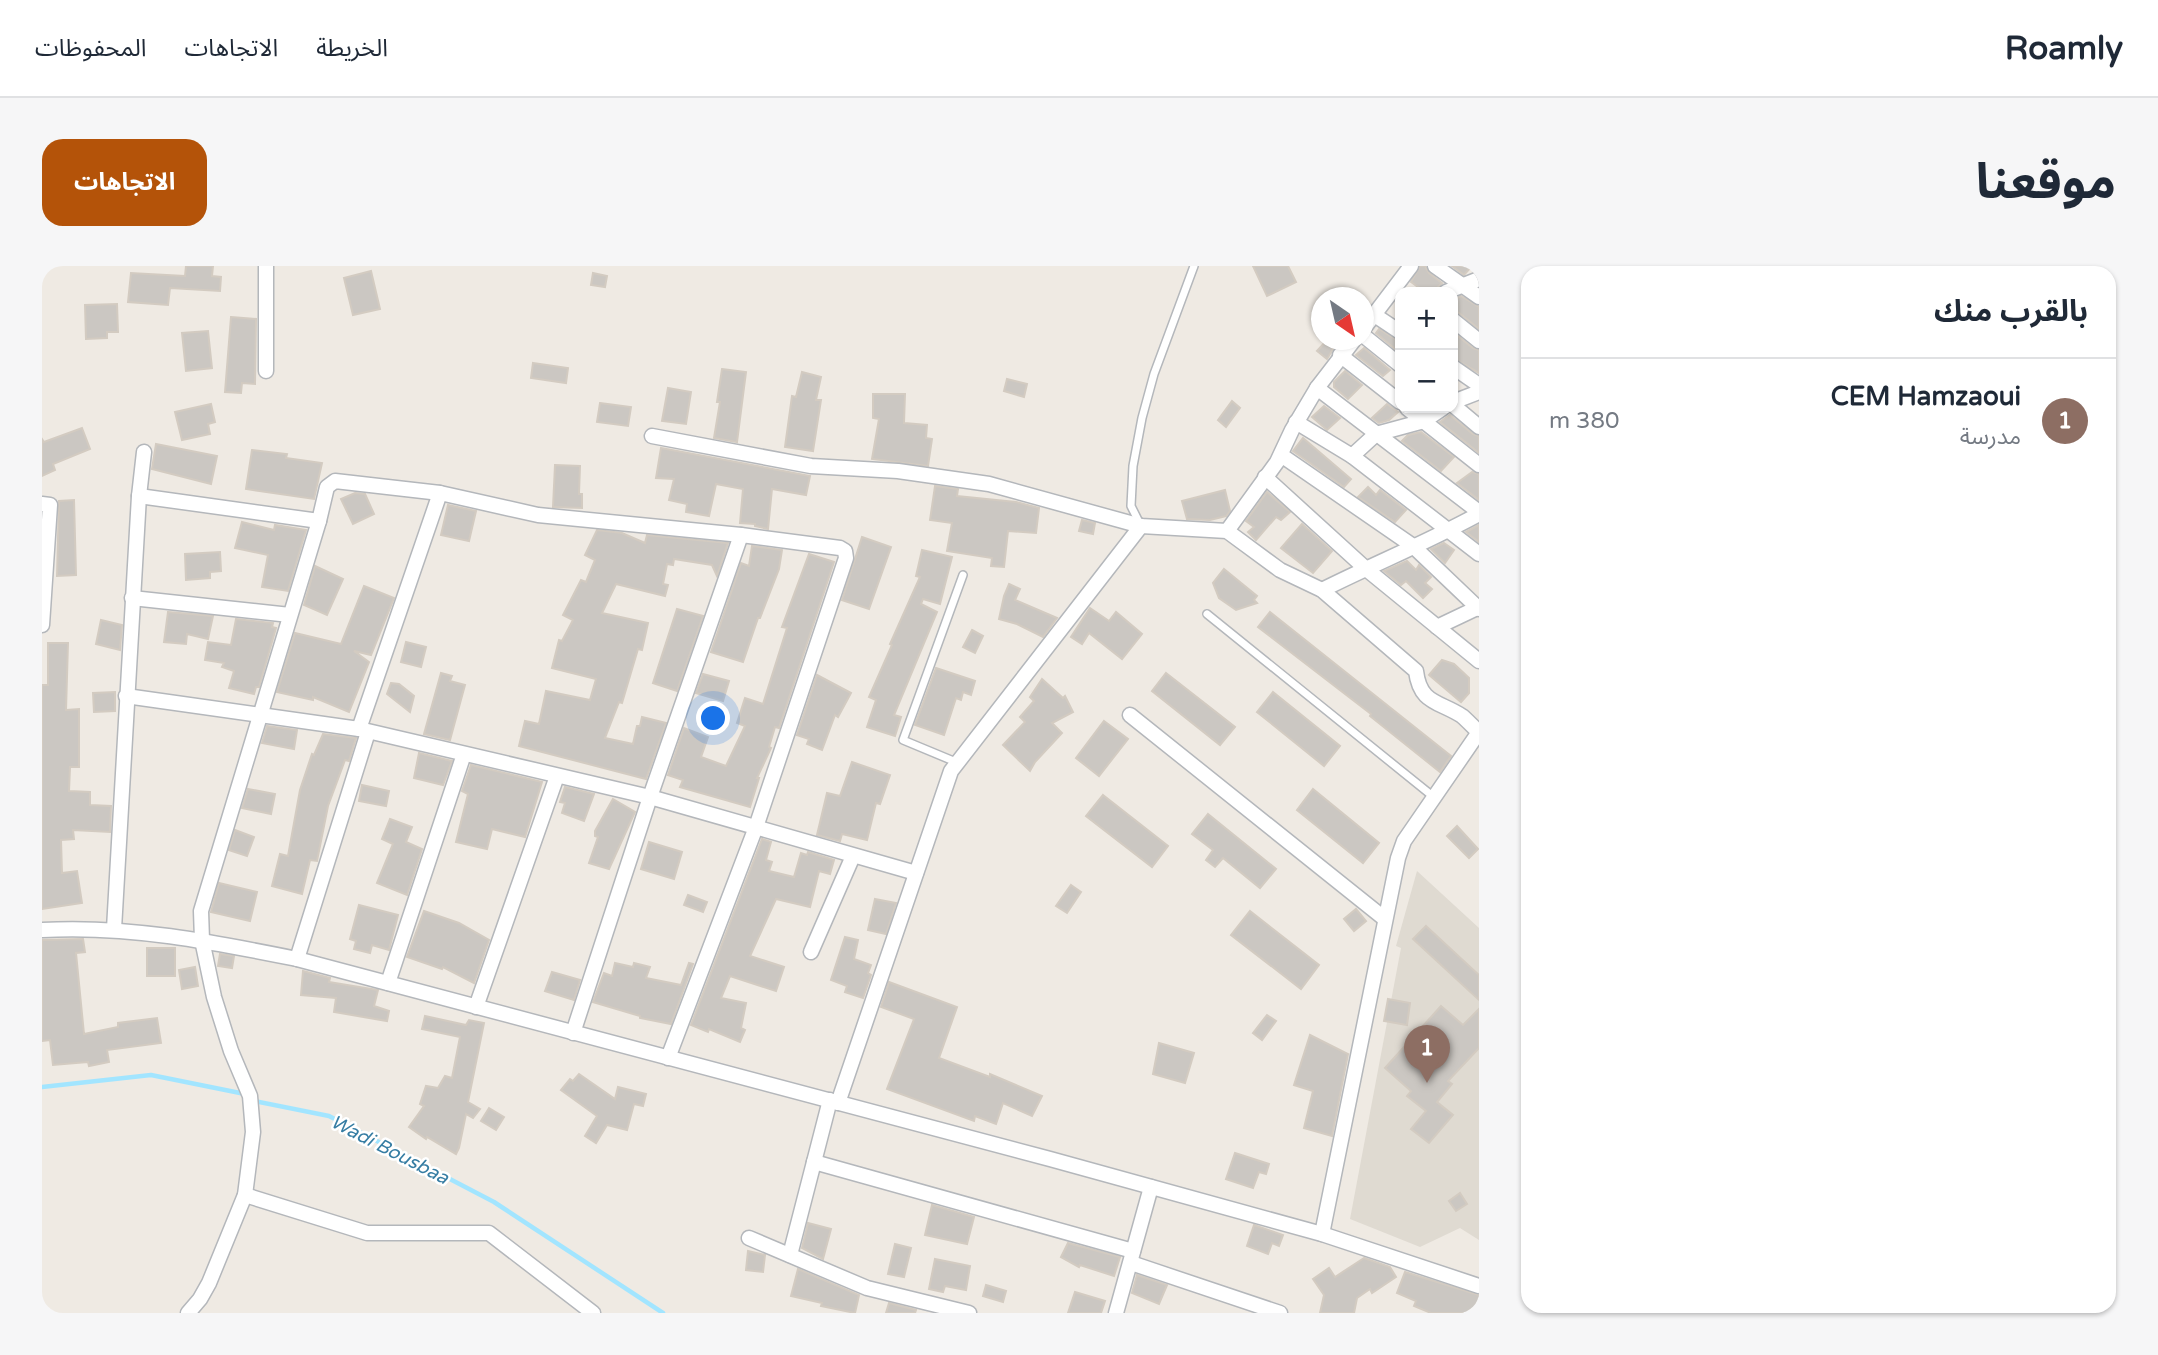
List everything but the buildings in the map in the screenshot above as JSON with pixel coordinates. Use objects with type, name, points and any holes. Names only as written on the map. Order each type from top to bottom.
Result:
[{"type":"street","points":[[266,266],[266,371]]},
{"type":"street","points":[[1374,313],[1410,266]]},
{"type":"street","points":[[1435,266],[1479,297]]},
{"type":"street","points":[[1458,287],[1479,279]]},
{"type":"street","points":[[1374,315],[1395,329]]},
{"type":"street","points":[[1458,324],[1479,341]]},
{"type":"street","points":[[1374,345],[1395,361]]},
{"type":"street","points":[[1227,531],[1281,456],[1296,422],[1345,350]]},
{"type":"street","points":[[1340,355],[1395,398]]},
{"type":"street","points":[[1458,370],[1479,385]]},
{"type":"street","points":[[1317,388],[1479,513],[1322,590]]},
{"type":"street","points":[[1458,401],[1479,391]]},
{"type":"street","points":[[1458,408],[1479,427]]},
{"type":"street","points":[[1414,413],[1479,465]]},
{"type":"street","points":[[1352,456],[1376,434],[1424,421],[1436,413]]},
{"type":"street","points":[[1296,422],[1352,456],[1479,554]]},
{"type":"street","points":[[652,436],[811,466],[898,471],[989,484],[1141,526],[1227,531],[1280,570],[1322,590],[1416,671],[1418,686],[1434,704],[1461,716],[1479,732],[1404,841],[1398,858],[1322,1234]]},
{"type":"street","points":[[114,929],[132,598],[144,452]]},
{"type":"street","points":[[1281,456],[1413,546],[1478,608],[1437,627]]},
{"type":"street","points":[[1265,477],[1365,568],[1479,661]]},
{"type":"street","points":[[188,1313],[209,1283],[245,1195],[253,1132],[250,1096],[227,1040],[214,997],[202,940],[201,911],[327,486],[335,481],[440,493],[538,515],[741,535],[840,548],[845,551],[846,558],[756,827],[668,1058]]},
{"type":"street","points":[[297,959],[364,730],[440,493]]},
{"type":"street","points":[[139,496],[318,521]]},
{"type":"street","points":[[42,504],[50,505],[42,625]]},
{"type":"street","points":[[790,1255],[814,1162],[951,771],[1141,526]]},
{"type":"street","points":[[573,1033],[650,797],[741,535]]},
{"type":"street","points":[[132,598],[290,615]]},
{"type":"street","points":[[126,696],[364,730],[650,797],[916,873]]},
{"type":"street","points":[[1130,715],[1385,919]]},
{"type":"street","points":[[388,983],[464,754]]},
{"type":"street","points":[[476,1007],[557,776]]},
{"type":"street","points":[[811,952],[853,856]]},
{"type":"street","points":[[42,930],[114,929],[202,940],[297,959],[1322,1234],[1479,1286]]},
{"type":"street","points":[[814,1162],[1132,1257],[1280,1313]]},
{"type":"street","points":[[1116,1313],[1151,1187]]},
{"type":"street","points":[[245,1195],[367,1233],[489,1233],[593,1313]]},
{"type":"street","points":[[750,1238],[867,1288],[969,1313]]},
{"type":"lane","points":[[1141,526],[1131,506],[1133,466],[1142,418],[1154,374],[1194,266]]},
{"type":"lane","points":[[956,762],[903,740],[963,575]]},
{"type":"lane","points":[[1207,614],[1435,799]]},
{"type":"shaded area","points":[[1417,871],[1479,928],[1479,1240],[1460,1228],[1420,1247],[1350,1219],[1401,948],[1396,946]]},
{"type":"waterway","name":"Wadi Bousbaa","points":[[42,1087],[151,1075],[245,1094]]},
{"type":"waterway","name":"Wadi Bousbaa","points":[[254,1101],[329,1116],[494,1202],[663,1313]]},
{"type":"place","name":"CEM Hamzaoui","points":[[1427,1083]]}]
